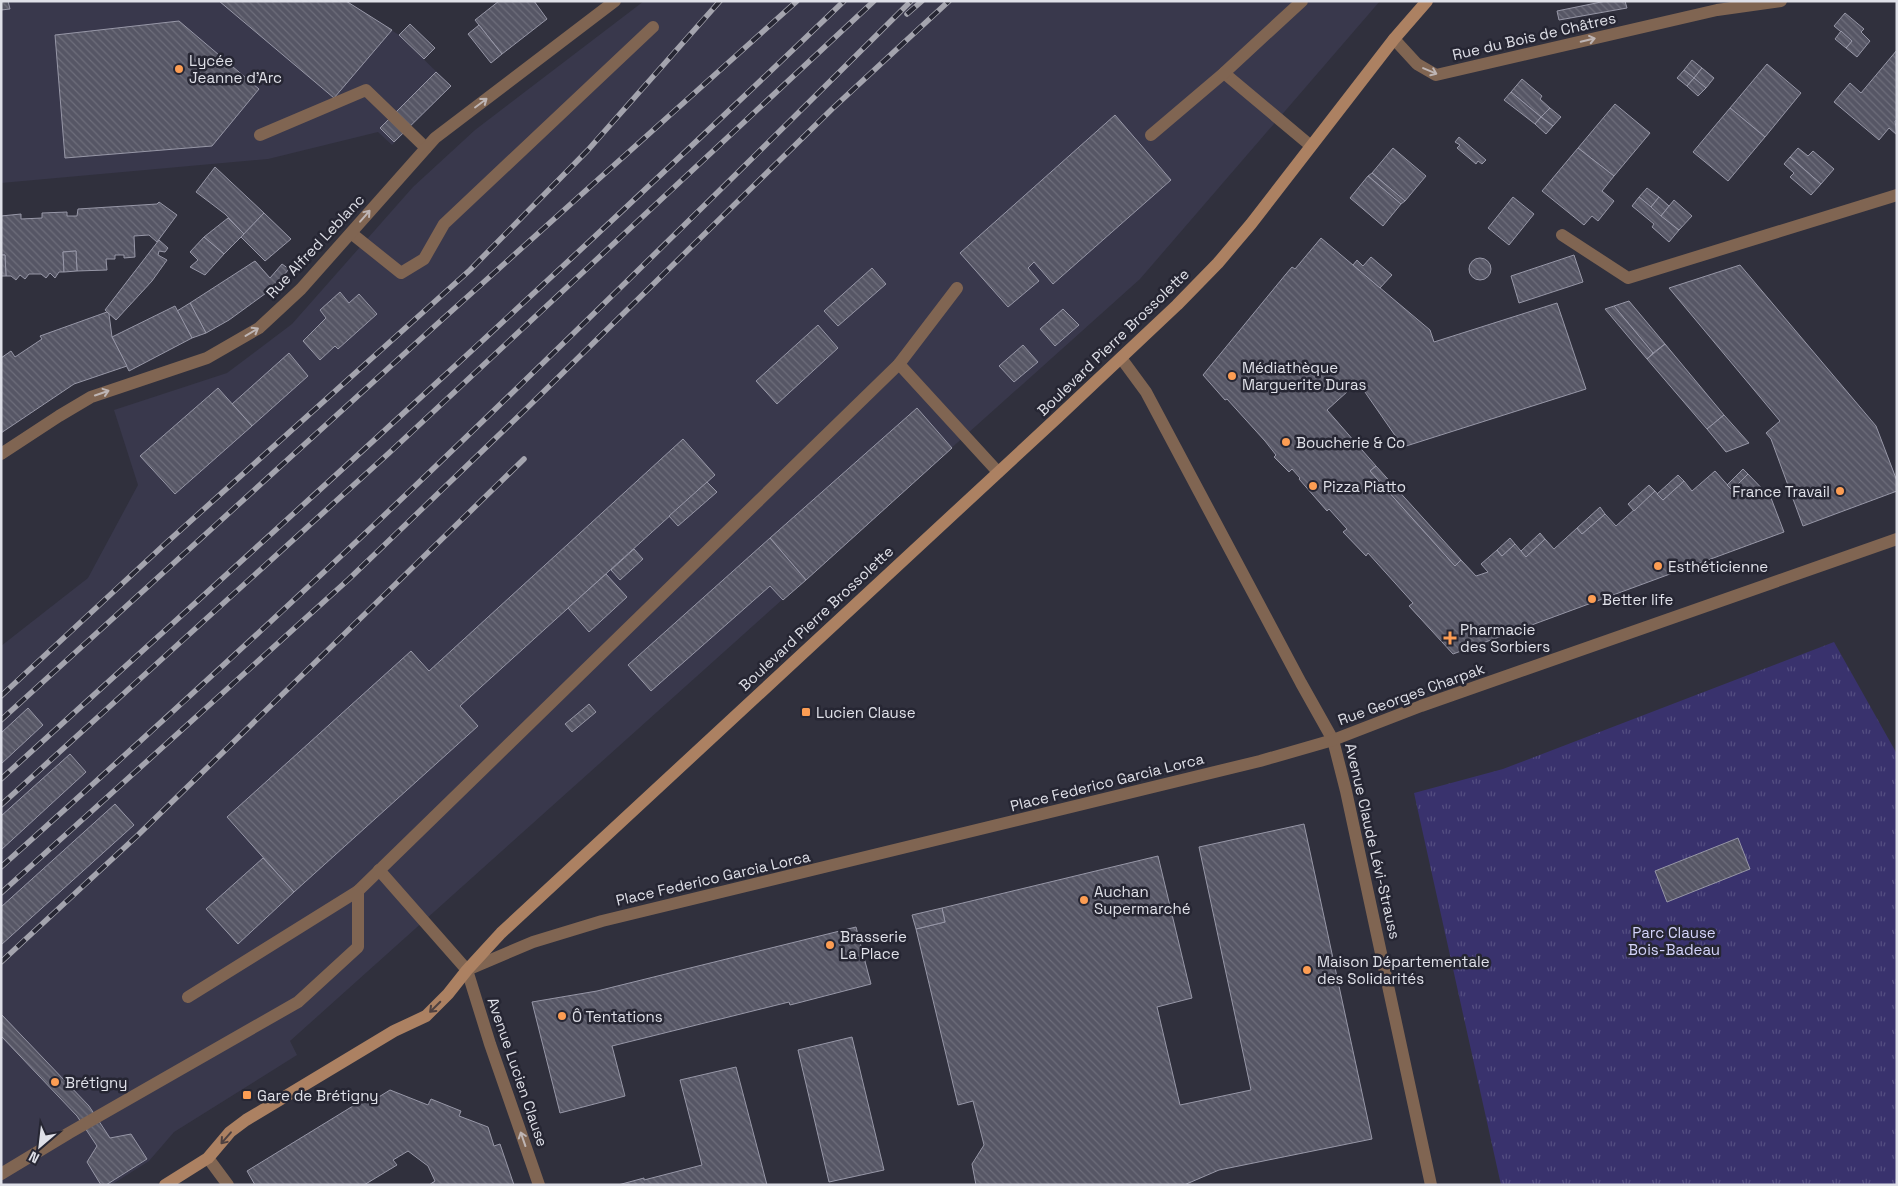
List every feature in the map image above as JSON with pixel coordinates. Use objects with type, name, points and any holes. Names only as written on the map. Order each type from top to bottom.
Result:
[{"type":"main road","name":"Boulevard Pierre Brossolette","points":[[165,1185],[208,1158],[230,1132],[246,1120],[394,1031],[426,1016],[502,933],[1121,358],[1218,263],[1426,1]]},
{"type":"street","name":"Rue Alfred Leblanc","points":[[1,454],[91,397],[207,358],[259,328],[301,289],[435,138],[616,1]]},
{"type":"street","points":[[1151,135],[1224,73],[1302,1]]},
{"type":"street","name":"Rue du Bois de Châtres","points":[[1394,40],[1417,64],[1436,75],[1716,10],[1781,1]]},
{"type":"street","points":[[350,233],[401,274],[424,259],[444,224],[653,27]]},
{"type":"street","points":[[1224,73],[1311,146]]},
{"type":"street","points":[[260,135],[366,90],[426,148]]},
{"type":"street","points":[[1562,235],[1628,278],[1897,196]]},
{"type":"street","points":[[188,997],[358,891],[899,364],[957,288]]},
{"type":"street","points":[[1121,358],[1146,392],[1333,740]]},
{"type":"street","points":[[899,364],[998,472]]},
{"type":"street","name":"Rue Georges Charpak","points":[[1333,740],[1430,703],[1897,539]]},
{"type":"street","name":"Place Federico Garcia Lorca","points":[[467,970],[533,942],[602,920],[1251,764],[1333,740]]},
{"type":"street","name":"Avenue Claude Lévi-Strauss","points":[[1333,740],[1346,791],[1431,1185]]},
{"type":"street","points":[[379,870],[467,970]]},
{"type":"street","points":[[1,1174],[298,1002],[358,947],[358,891]]},
{"type":"street","name":"Avenue Lucien Clause","points":[[467,970],[490,1044],[539,1185]]},
{"type":"street","points":[[208,1158],[228,1185]]},
{"type":"shaded area","points":[[1,1],[346,1],[399,35],[451,86],[392,145],[378,132],[268,159],[1,183]]},
{"type":"shaded area","points":[[644,1],[1380,1],[1140,279],[290,1041],[297,1055],[174,1132],[149,1161],[111,1185],[1,1185],[1,646],[88,578],[138,485],[114,410],[227,373],[292,324],[413,187],[475,130]]},
{"type":"green space","name":"Parc Clause Bois-Badeau","points":[[1834,642],[1897,754],[1897,1185],[1501,1185],[1414,793],[1503,769]]},
{"type":"building","points":[[1,1],[8,1],[10,9],[1,10]]},
{"type":"building","points":[[219,1],[346,1],[392,30],[334,98]]},
{"type":"building","points":[[499,1],[534,1],[547,19],[502,54],[475,20]]},
{"type":"building","points":[[1606,1],[1625,1],[1627,8],[1559,20],[1557,11]]},
{"type":"building","points":[[1845,13],[1864,29],[1861,32],[1870,41],[1857,57],[1846,48],[1852,41],[1834,26]]},
{"type":"building","points":[[179,21],[259,89],[212,146],[65,158],[55,35]]},
{"type":"building","points":[[410,24],[435,48],[424,59],[399,35]]},
{"type":"building","points":[[479,25],[502,54],[491,63],[468,34]]},
{"type":"building","points":[[1841,31],[1852,41],[1846,48],[1835,39]]},
{"type":"building","points":[[1897,50],[1897,120],[1895,121],[1897,135],[1889,128],[1879,140],[1834,102],[1850,83],[1861,93]]},
{"type":"building","points":[[1692,60],[1702,68],[1694,78],[1684,70]]},
{"type":"building","points":[[1767,64],[1801,93],[1765,137],[1730,108]]},
{"type":"building","points":[[1702,68],[1714,78],[1706,88],[1694,78]]},
{"type":"building","points":[[1684,70],[1694,78],[1687,86],[1677,78]]},
{"type":"building","points":[[436,72],[451,86],[394,142],[380,128]]},
{"type":"building","points":[[1694,78],[1706,88],[1698,96],[1687,86]]},
{"type":"building","points":[[1522,79],[1542,96],[1540,99],[1550,108],[1541,117],[1511,92]]},
{"type":"building","points":[[1511,92],[1541,117],[1535,124],[1504,100]]},
{"type":"building","points":[[1615,104],[1650,133],[1614,176],[1578,148]]},
{"type":"building","points":[[1550,108],[1561,117],[1553,126],[1541,117]]},
{"type":"building","points":[[1730,108],[1765,137],[1728,181],[1693,152]]},
{"type":"building","points":[[1115,115],[1171,180],[1053,284],[1034,262],[1028,268],[1039,281],[1008,307],[960,253]]},
{"type":"building","points":[[1541,117],[1553,126],[1546,134],[1535,124]]},
{"type":"building","points":[[1459,137],[1486,160],[1482,164],[1478,161],[1476,164],[1457,148],[1460,145],[1455,142]]},
{"type":"building","points":[[1393,148],[1426,176],[1405,201],[1372,173]]},
{"type":"building","points":[[1578,148],[1614,176],[1602,191],[1614,201],[1598,221],[1592,216],[1584,225],[1542,191]]},
{"type":"building","points":[[1798,148],[1808,156],[1813,151],[1834,169],[1821,184],[1790,157]]},
{"type":"building","points":[[1790,157],[1821,184],[1811,195],[1790,177],[1794,173],[1784,164]]},
{"type":"building","points":[[215,167],[264,213],[244,234],[225,214],[196,192]]},
{"type":"building","points":[[1372,173],[1405,201],[1401,204],[1368,176]]},
{"type":"building","points":[[1368,176],[1401,204],[1383,226],[1350,198]]},
{"type":"building","points":[[1647,188],[1659,197],[1651,207],[1639,197]]},
{"type":"building","points":[[1513,197],[1534,214],[1509,245],[1488,228]]},
{"type":"building","points":[[1639,197],[1679,230],[1669,242],[1652,227],[1654,224],[1632,206]]},
{"type":"building","points":[[1659,197],[1669,206],[1661,216],[1651,207]]},
{"type":"building","points":[[1674,200],[1692,216],[1679,230],[1661,216]]},
{"type":"building","points":[[159,202],[177,215],[157,242],[149,235],[134,236],[135,257],[124,258],[124,255],[115,255],[115,259],[106,259],[107,270],[77,271],[76,251],[63,252],[64,272],[59,272],[55,278],[50,273],[46,278],[41,274],[29,274],[25,279],[20,275],[16,280],[11,276],[6,276],[5,255],[1,255],[1,216],[21,214],[21,219],[42,218],[42,213],[67,212],[67,216],[77,216],[78,209],[157,204]]},
{"type":"building","points":[[264,213],[291,239],[265,261],[241,237]]},
{"type":"building","points":[[228,218],[244,234],[224,254],[204,237]]},
{"type":"building","points":[[204,237],[224,254],[205,275],[190,267],[198,260],[190,252]]},
{"type":"building","points":[[1321,238],[1430,330],[1434,342],[1557,303],[1586,389],[1403,447],[1358,382],[1327,410],[1376,466],[1370,471],[1455,566],[1461,560],[1476,576],[1488,572],[1481,564],[1497,550],[1502,556],[1515,544],[1526,557],[1545,539],[1554,549],[1577,528],[1582,534],[1605,514],[1616,526],[1655,491],[1663,500],[1684,481],[1692,491],[1715,471],[1732,490],[1748,474],[1771,498],[1784,532],[1453,654],[1409,606],[1413,603],[1368,553],[1366,556],[1343,532],[1347,529],[1329,509],[1327,511],[1292,469],[1289,472],[1274,457],[1276,455],[1265,441],[1203,375],[1292,267],[1295,269]]},
{"type":"building","points":[[159,240],[168,248],[165,252],[159,251],[158,255],[167,260],[152,281],[116,320],[105,310]]},
{"type":"building","points":[[76,251],[77,271],[64,272],[63,252]]},
{"type":"building","points":[[1,255],[5,255],[6,276],[1,276]]},
{"type":"building","points":[[1574,255],[1583,282],[1519,303],[1511,276]]},
{"type":"building","points":[[1371,257],[1392,275],[1380,288],[1353,265],[1357,260],[1363,266]]},
{"type":"building","points":[[1480,258],[1488,261],[1491,269],[1488,277],[1480,280],[1472,277],[1469,269],[1472,261]]},
{"type":"building","points":[[255,261],[270,278],[282,264],[289,269],[273,288],[229,320],[206,333],[190,303]]},
{"type":"building","points":[[1740,265],[1876,426],[1897,481],[1897,491],[1803,526],[1771,439],[1766,433],[1780,421],[1669,288]]},
{"type":"building","points":[[872,268],[886,284],[838,326],[824,311]]},
{"type":"building","points":[[340,292],[349,303],[359,294],[377,314],[338,349],[335,346],[320,360],[303,341],[326,318],[320,310]]},
{"type":"building","points":[[1629,301],[1665,344],[1653,353],[1614,306]]},
{"type":"building","points":[[190,303],[206,333],[192,338],[177,311]]},
{"type":"building","points":[[175,306],[192,338],[129,371],[112,337]]},
{"type":"building","points":[[1614,306],[1653,353],[1647,359],[1605,309]]},
{"type":"building","points":[[1063,309],[1079,325],[1055,346],[1040,329]]},
{"type":"building","points":[[107,312],[109,314],[112,337],[127,366],[74,384],[1,433],[1,358],[11,351],[15,357],[42,339],[40,336]]},
{"type":"building","points":[[818,325],[838,348],[777,404],[756,381]]},
{"type":"building","points":[[1665,344],[1724,415],[1707,429],[1647,359]]},
{"type":"building","points":[[1023,345],[1038,362],[1014,382],[999,366]]},
{"type":"building","points":[[289,353],[308,376],[252,426],[232,404]]},
{"type":"building","points":[[218,388],[252,426],[175,494],[140,456]]},
{"type":"building","points":[[917,408],[952,448],[806,580],[770,538]]},
{"type":"building","points":[[1724,415],[1749,443],[1726,452],[1707,429]]},
{"type":"building","points":[[683,439],[715,475],[460,706],[478,726],[294,892],[227,817],[411,651],[429,671]]},
{"type":"building","points":[[1376,466],[1461,560],[1455,566],[1370,471]]},
{"type":"building","points":[[1743,469],[1748,474],[1732,490],[1727,485]]},
{"type":"building","points":[[1678,475],[1684,481],[1663,500],[1657,494]]},
{"type":"building","points":[[707,482],[717,492],[678,526],[669,516]]},
{"type":"building","points":[[1649,485],[1655,491],[1634,511],[1628,504]]},
{"type":"building","points":[[1600,507],[1605,514],[1582,534],[1577,528]]},
{"type":"building","points":[[1540,533],[1545,539],[1526,557],[1521,551]]},
{"type":"building","points":[[770,538],[806,580],[783,600],[770,586],[651,691],[628,665]]},
{"type":"building","points":[[1510,538],[1515,544],[1502,556],[1497,550]]},
{"type":"building","points":[[634,549],[643,559],[620,580],[611,570]]},
{"type":"building","points":[[606,574],[627,597],[589,632],[568,608]]},
{"type":"building","points":[[589,704],[596,712],[572,732],[565,724]]},
{"type":"building","points":[[28,708],[43,725],[1,764],[1,733]]},
{"type":"building","points":[[70,754],[86,772],[1,850],[1,816]]},
{"type":"building","points":[[115,804],[134,825],[1,945],[1,907]]},
{"type":"building","points":[[1304,824],[1372,1139],[1219,1170],[1184,1185],[976,1185],[972,1164],[984,1145],[973,1101],[958,1105],[916,929],[945,922],[942,908],[1158,856],[1192,998],[1157,1007],[1180,1105],[1251,1090],[1199,847]]},
{"type":"building","points":[[1738,838],[1750,869],[1667,902],[1655,871]]},
{"type":"building","points":[[263,858],[294,892],[238,944],[206,909]]},
{"type":"building","points":[[942,908],[945,922],[916,929],[912,915]]},
{"type":"building","points":[[856,927],[871,984],[790,1005],[789,1002],[612,1046],[625,1096],[560,1113],[532,1002],[597,991]]},
{"type":"building","name":"Brétigny","points":[[1,1014],[89,1106],[110,1138],[131,1134],[147,1159],[106,1185],[101,1185],[87,1162],[97,1146],[77,1116],[1,1036]]},
{"type":"building","points":[[852,1037],[884,1170],[829,1182],[798,1050]]},
{"type":"building","points":[[736,1067],[767,1185],[618,1185],[702,1165],[680,1080]]},
{"type":"building","points":[[390,1090],[428,1105],[431,1099],[461,1111],[459,1116],[488,1127],[494,1146],[500,1144],[514,1185],[429,1185],[435,1181],[428,1166],[408,1151],[393,1160],[397,1165],[364,1185],[255,1185],[247,1171],[366,1098],[369,1103]]},
{"type":"railway","points":[[1,696],[165,544],[470,270],[588,150],[720,1]]},
{"type":"railway","points":[[1,720],[436,325],[797,1]]},
{"type":"railway","points":[[1,779],[531,296],[844,1]]},
{"type":"railway","points":[[1,805],[389,453],[874,1]]},
{"type":"railway","points":[[1,867],[209,679],[414,487],[664,245],[911,1]]},
{"type":"railway","points":[[907,14],[922,1]]},
{"type":"railway","points":[[1,893],[349,579],[527,408],[832,109],[949,1]]},
{"type":"railway","points":[[1,962],[137,836],[524,459]]},
{"type":"place","name":"Lycée Jeanne d'Arc","points":[[179,69]]},
{"type":"place","name":"Médiathèque Marguerite Duras","points":[[1232,376]]},
{"type":"place","name":"Boucherie & Co","points":[[1286,442]]},
{"type":"place","name":"Pizza Piatto","points":[[1313,486]]},
{"type":"place","name":"France Travail","points":[[1840,491]]},
{"type":"place","name":"Esthéticienne","points":[[1658,566]]},
{"type":"place","name":"Better life","points":[[1592,599]]},
{"type":"place","name":"Pharmacie des Sorbiers","points":[[1450,638]]},
{"type":"place","name":"Lucien Clause","points":[[806,712]]},
{"type":"place","name":"Auchan Supermarché","points":[[1084,900]]},
{"type":"place","name":"Brasserie La Place","points":[[830,945]]},
{"type":"place","name":"Maison Départementale des Solidarités","points":[[1307,970]]},
{"type":"place","name":"Ô Tentations","points":[[562,1016]]},
{"type":"place","name":"Brétigny","points":[[55,1082]]},
{"type":"place","name":"Gare de Brétigny","points":[[247,1095]]}]
